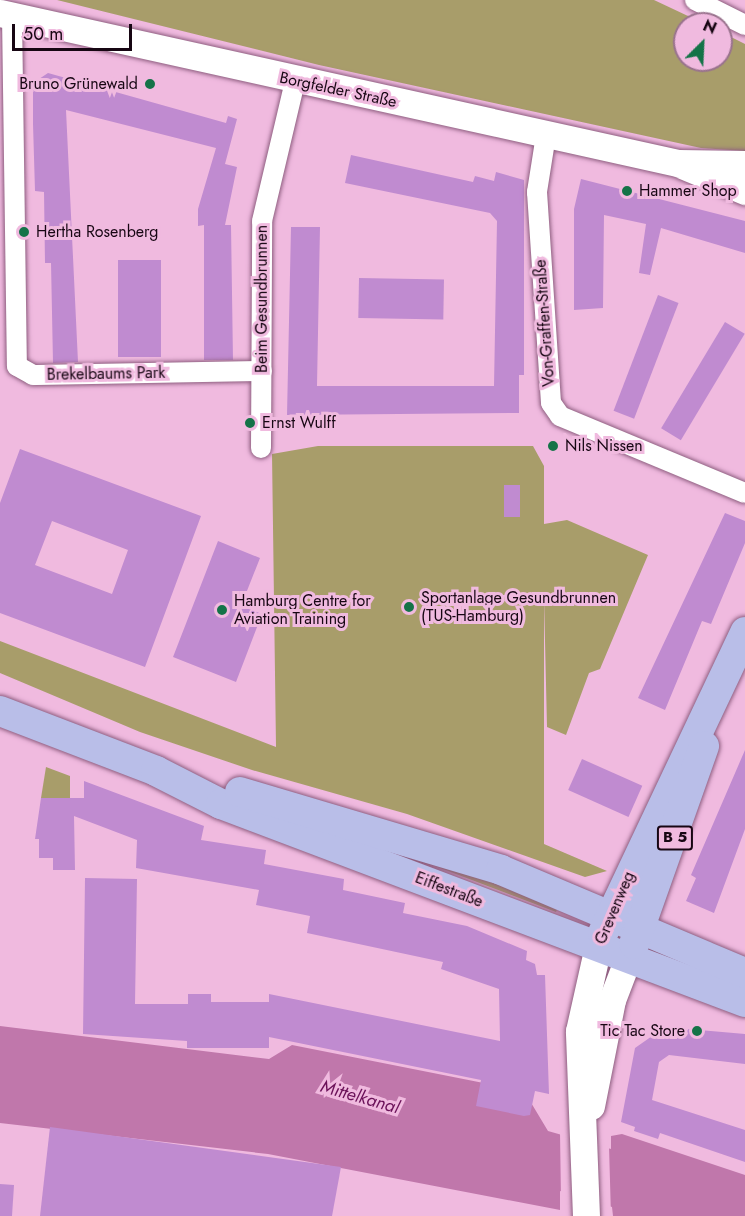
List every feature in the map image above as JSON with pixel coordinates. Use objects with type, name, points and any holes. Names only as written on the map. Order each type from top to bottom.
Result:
[{"type":"main road","name":"Borgfelder Straße","points":[[6,14],[295,81],[678,163],[745,190]]},
{"type":"main road","name":"Borgfelder Straße","points":[[678,163],[745,164]]},
{"type":"main road","name":"Grevenweg","points":[[586,1212],[585,1139],[579,1031],[598,946],[670,783],[719,694],[745,632]]},
{"type":"main road","name":"Grevenweg","points":[[585,1139],[603,1040],[628,958],[691,793],[719,694]]},
{"type":"main road","name":"Eiffestraße","points":[[0,711],[156,771],[419,843],[611,914],[745,973]]},
{"type":"main road","name":"Eiffestraße","points":[[156,771],[221,804],[745,1002]]},
{"type":"street","points":[[695,0],[745,25]]},
{"type":"street","name":"Brekelbaums Park","points":[[6,14],[17,366],[33,375],[262,371]]},
{"type":"street","name":"Beim Gesundbrunnen","points":[[261,448],[262,222],[295,81]]},
{"type":"street","name":"Von-Graffen-Straße","points":[[546,135],[537,192],[550,403],[560,416],[745,493]]},
{"type":"shaded area","points":[[57,0],[654,0],[680,12],[673,12],[673,72],[733,72],[733,38],[745,44],[745,151],[701,148],[319,65]]},
{"type":"shaded area","name":"Sportanlage Gesundbrunnen (TUS-Hamburg)","points":[[318,446],[533,446],[544,466],[544,524],[567,520],[648,555],[600,669],[589,673],[566,735],[547,727],[544,598],[544,844],[607,871],[585,877],[407,814],[252,770],[140,732],[0,673],[0,641],[276,747],[272,454]]},
{"type":"shaded area","points":[[46,767],[70,776],[70,798],[41,798]]},
{"type":"shaded area","points":[[363,838],[560,902],[556,912],[435,866],[363,847]]},
{"type":"water","name":"Mittelkanal","points":[[0,1026],[269,1059],[292,1045],[524,1091],[548,1131],[611,1149],[611,1136],[622,1134],[745,1175],[745,1216],[613,1216],[612,1207],[560,1191],[560,1210],[268,1154],[0,1123]]},
{"type":"pier","points":[[560,1133],[609,1146],[611,1216],[610,1209],[563,1195],[561,1201]]},
{"type":"building","points":[[48,73],[226,123],[228,116],[237,119],[225,164],[237,167],[225,225],[231,225],[233,360],[204,360],[204,225],[198,226],[198,209],[216,148],[66,110],[78,362],[53,363],[51,263],[45,263],[44,192],[35,191],[33,124],[33,83]]},
{"type":"building","points":[[351,155],[473,182],[475,176],[494,181],[496,172],[524,180],[524,375],[519,375],[519,413],[287,415],[291,227],[320,227],[317,386],[494,386],[497,221],[490,213],[345,183]]},
{"type":"building","points":[[581,179],[745,221],[745,253],[661,228],[650,275],[639,273],[646,224],[604,215],[603,308],[574,310],[574,209]]},
{"type":"building","points":[[118,260],[161,260],[161,357],[118,357]]},
{"type":"building","points":[[359,278],[444,279],[443,319],[358,318]]},
{"type":"building","points":[[658,295],[679,303],[634,419],[614,411]]},
{"type":"building","points":[[725,322],[745,334],[681,440],[661,428]]},
{"type":"building","points":[[20,449],[201,516],[145,667],[0,613],[0,503]],"holes":[[[52,521],[128,550],[112,594],[35,565]]]},
{"type":"building","points":[[504,485],[520,485],[520,517],[504,517]]},
{"type":"building","points":[[725,513],[745,521],[745,543],[711,624],[702,621],[665,710],[638,698]]},
{"type":"building","name":"Hamburg Centre for Aviation Training","points":[[218,541],[260,558],[241,606],[262,614],[236,682],[173,657]]},
{"type":"building","points":[[745,750],[745,829],[714,913],[686,901],[696,878],[691,875]]},
{"type":"building","points":[[582,759],[642,786],[628,817],[568,790]]},
{"type":"building","points":[[84,781],[204,826],[201,840],[266,850],[264,864],[344,879],[343,890],[405,903],[403,913],[467,926],[527,951],[526,960],[535,964],[537,975],[545,975],[549,1094],[535,1091],[530,1115],[524,1116],[476,1106],[481,1080],[269,1037],[269,1048],[187,1048],[187,1041],[83,1034],[85,878],[137,879],[135,1004],[188,1004],[188,994],[211,994],[211,1002],[269,1002],[269,994],[500,1041],[499,989],[441,969],[443,962],[307,933],[310,916],[256,905],[259,890],[136,868],[137,840],[74,816],[75,870],[53,870],[53,858],[39,858],[39,839],[35,839],[41,798],[84,798]]},
{"type":"building","points":[[665,1027],[745,1034],[745,1064],[669,1055],[659,1062],[652,1100],[745,1130],[745,1162],[660,1133],[658,1139],[634,1131],[635,1127],[621,1122],[635,1048]]},
{"type":"building","points":[[50,1127],[341,1167],[332,1216],[40,1216]]},
{"type":"building","points":[[0,1184],[14,1185],[12,1216],[0,1216]]},
{"type":"place","name":"Bruno Grünewald","points":[[150,84]]},
{"type":"place","name":"Hammer Shop","points":[[627,191]]},
{"type":"place","name":"Hertha Rosenberg","points":[[24,232]]},
{"type":"place","name":"Ernst Wulff","points":[[250,423]]},
{"type":"place","name":"Nils Nissen","points":[[553,446]]},
{"type":"place","name":"Sportanlage Gesundbrunnen (TUS-Hamburg)","points":[[409,607]]},
{"type":"place","name":"Hamburg Centre for Aviation Training","points":[[222,610]]},
{"type":"place","name":"Tic Tac Store","points":[[697,1031]]}]
